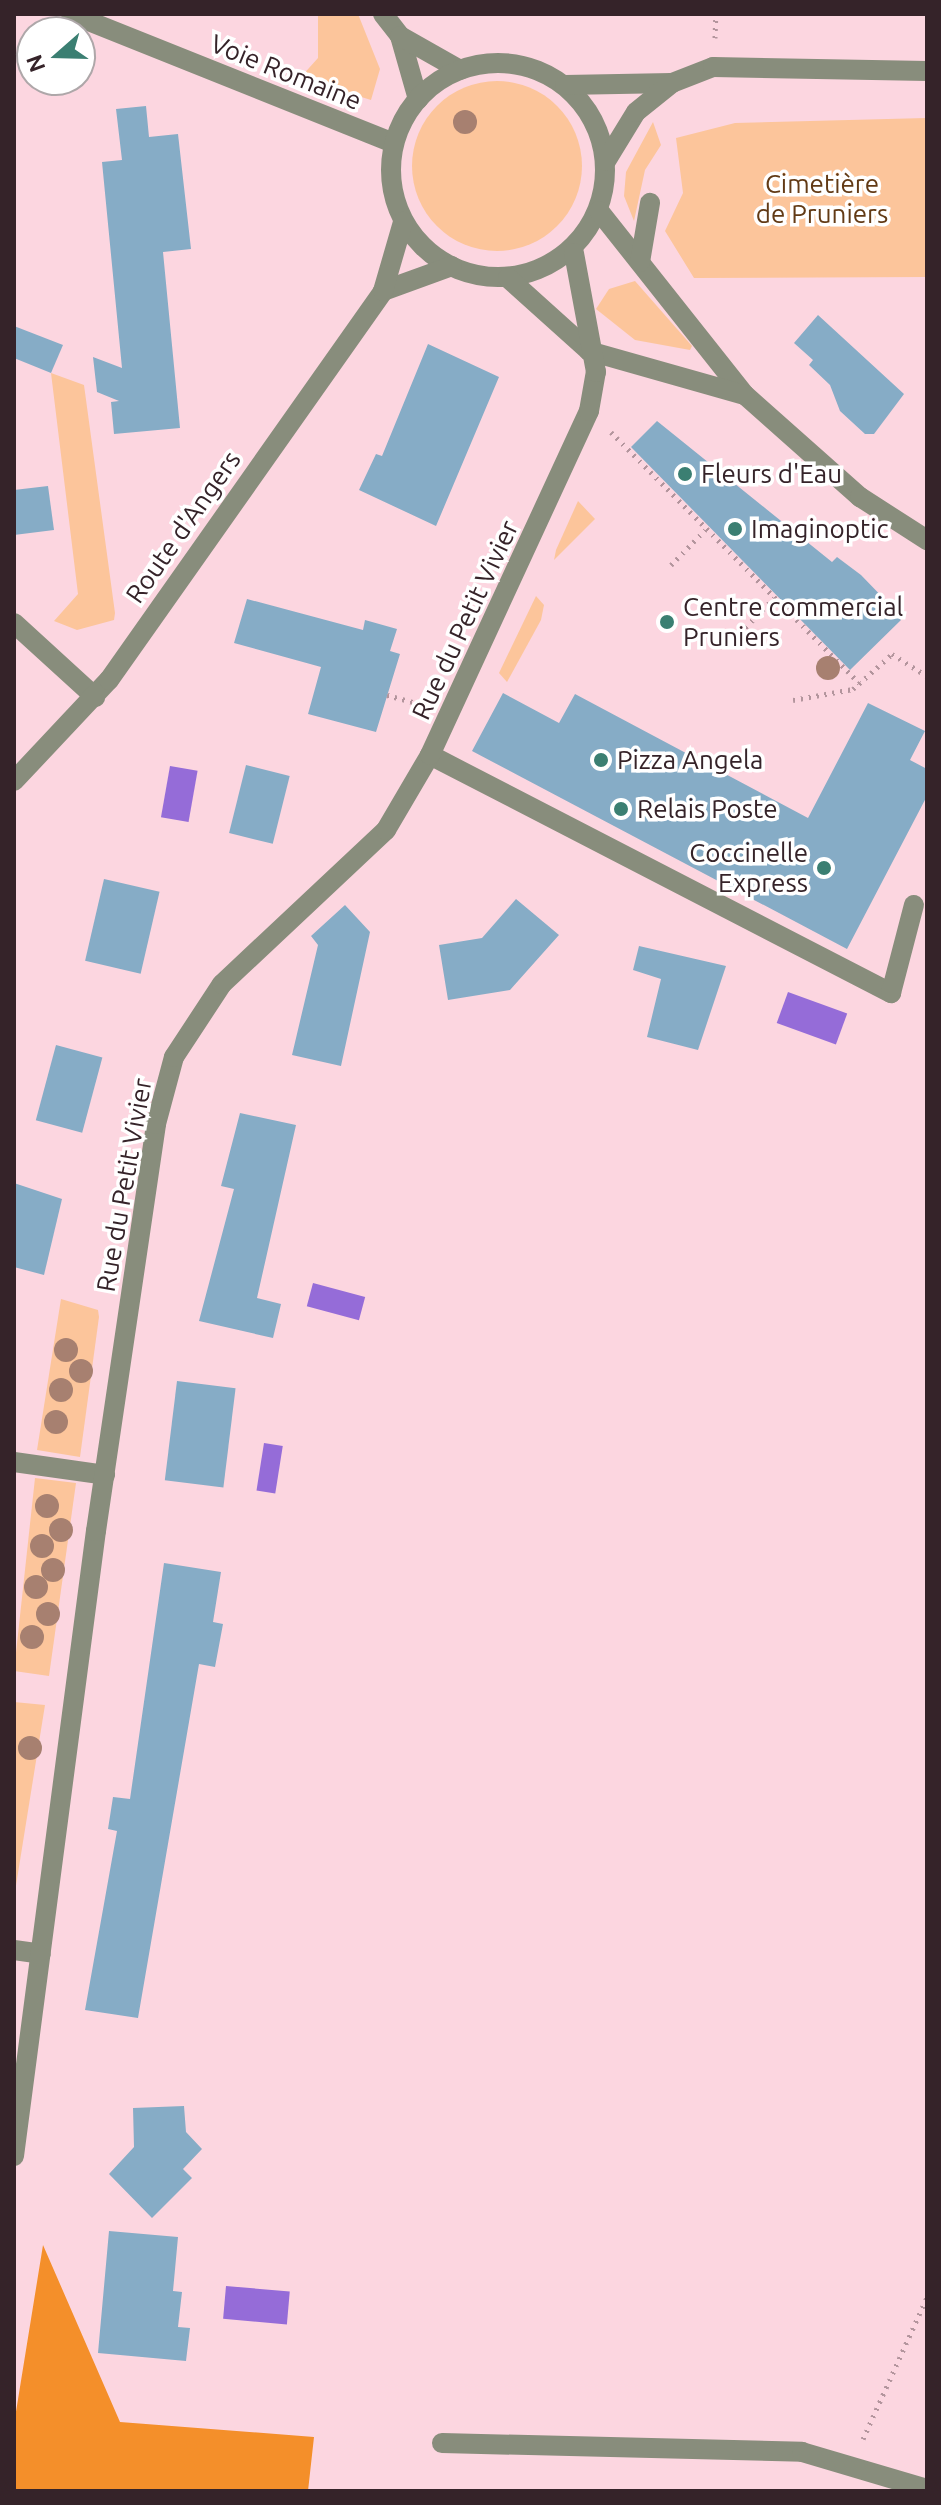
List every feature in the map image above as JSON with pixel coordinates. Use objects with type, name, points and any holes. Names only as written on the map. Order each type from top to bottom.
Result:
[{"type":"street","name":"Voie Romaine","points":[[71,14],[393,143]]},
{"type":"street","points":[[383,14],[400,36],[418,99]]},
{"type":"street","points":[[400,36],[460,70]]},
{"type":"street","points":[[606,161],[591,114],[565,85],[520,64],[460,70],[418,99],[393,143],[390,184],[403,222],[428,253],[452,266],[508,278],[589,351],[745,395]]},
{"type":"street","points":[[508,278],[574,253],[599,211],[606,161],[636,112],[672,83],[713,67],[927,71]]},
{"type":"street","points":[[565,85],[672,83]]},
{"type":"street","points":[[640,262],[650,203]]},
{"type":"street","points":[[599,211],[745,395],[860,497],[927,540]]},
{"type":"street","name":"Route d'Angers","points":[[14,781],[95,697],[383,291],[403,222]]},
{"type":"street","name":"Rue du Petit Vivier","points":[[14,2156],[105,1475],[156,1124],[174,1057],[222,984],[386,830],[430,755],[589,411],[596,372],[589,351],[574,253]]},
{"type":"street","points":[[383,291],[452,266]]},
{"type":"street","points":[[14,623],[95,697]]},
{"type":"street","points":[[430,755],[891,993],[914,905]]},
{"type":"street","points":[[14,1462],[105,1475]]},
{"type":"street","points":[[14,1950],[41,1954]]},
{"type":"street","points":[[442,2443],[802,2452],[851,2464],[927,2489]]},
{"type":"path","points":[[608,428],[705,530],[859,683]]},
{"type":"path","points":[[671,565],[705,530]]},
{"type":"path","points":[[740,633],[774,598]]},
{"type":"path","points":[[793,700],[859,683],[892,654],[919,665],[927,676]]},
{"type":"path","points":[[387,695],[434,708]]},
{"type":"path","points":[[851,2464],[927,2297]]},
{"type":"green space","points":[[318,14],[358,14],[380,69],[371,100],[300,78],[318,58]]},
{"type":"green space","points":[[497,81],[529,88],[557,106],[575,134],[582,166],[575,198],[557,226],[529,244],[497,251],[465,244],[437,226],[419,198],[412,166],[419,134],[437,106],[465,88]]},
{"type":"green space","name":"Cimetière de Pruniers","points":[[926,118],[927,277],[694,278],[665,231],[683,193],[676,138],[735,123]]},
{"type":"green space","points":[[653,122],[661,145],[645,170],[634,221],[624,196],[626,172]]},
{"type":"green space","points":[[635,281],[692,346],[690,350],[635,340],[596,309],[609,289]]},
{"type":"green space","points":[[51,373],[84,385],[115,613],[114,620],[77,630],[54,621],[78,594]]},
{"type":"green space","points":[[578,501],[595,519],[554,560],[556,550]]},
{"type":"green space","points":[[536,596],[544,605],[541,620],[507,682],[499,673]]},
{"type":"green space","points":[[61,1299],[98,1310],[99,1317],[80,1457],[37,1450]]},
{"type":"green space","points":[[35,1478],[76,1483],[49,1676],[14,1671]]},
{"type":"green space","points":[[14,1702],[45,1705],[14,1898]]},
{"type":"shaded area","points":[[170,766],[198,771],[189,822],[161,817]]},
{"type":"shaded area","points":[[788,992],[847,1014],[836,1045],[777,1023]]},
{"type":"shaded area","points":[[313,1283],[365,1297],[359,1320],[307,1306]]},
{"type":"shaded area","points":[[264,1443],[283,1446],[275,1493],[256,1490]]},
{"type":"shaded area","points":[[43,2245],[120,2422],[314,2437],[308,2491],[14,2491],[14,2424]]},
{"type":"shaded area","points":[[226,2286],[290,2292],[287,2324],[223,2319]]},
{"type":"building","points":[[146,106],[149,137],[178,134],[191,249],[163,252],[180,428],[114,434],[111,402],[119,401],[97,392],[93,357],[122,368],[102,162],[122,160],[116,109]]},
{"type":"building","points":[[818,315],[904,394],[874,434],[865,434],[840,411],[830,385],[809,365],[813,360],[794,343]]},
{"type":"building","points":[[14,326],[63,345],[51,373],[14,358]]},
{"type":"building","points":[[428,344],[499,377],[436,526],[359,490],[376,454],[382,456]]},
{"type":"building","points":[[657,421],[832,562],[837,557],[861,575],[891,606],[901,620],[850,670],[631,447]]},
{"type":"building","points":[[48,486],[54,530],[14,535],[14,490]]},
{"type":"building","points":[[247,599],[363,630],[365,620],[397,629],[390,651],[400,654],[376,732],[308,714],[321,667],[234,643]]},
{"type":"building","points":[[503,693],[559,723],[575,694],[808,818],[868,703],[925,731],[910,760],[927,769],[927,796],[847,949],[472,751]]},
{"type":"building","points":[[246,765],[290,776],[273,844],[229,833]]},
{"type":"building","points":[[104,879],[160,892],[141,974],[85,961]]},
{"type":"building","points":[[516,899],[559,935],[510,990],[448,1000],[439,945],[482,938]]},
{"type":"building","points":[[345,905],[370,932],[341,1066],[292,1055],[318,945],[311,936]]},
{"type":"building","points":[[639,946],[726,966],[698,1050],[647,1037],[661,979],[633,970]]},
{"type":"building","points":[[56,1045],[102,1057],[82,1133],[36,1120]]},
{"type":"building","points":[[240,1113],[296,1125],[257,1298],[281,1304],[273,1338],[199,1321],[234,1189],[221,1186]]},
{"type":"building","points":[[14,1183],[62,1199],[44,1275],[14,1267]]},
{"type":"building","points":[[177,1381],[236,1388],[223,1487],[165,1480]]},
{"type":"building","points":[[164,1563],[221,1572],[213,1622],[223,1624],[215,1667],[199,1664],[138,2018],[85,2010],[117,1831],[108,1829],[113,1797],[130,1799]]},
{"type":"building","points":[[184,2106],[186,2132],[202,2149],[183,2169],[192,2178],[152,2218],[109,2174],[134,2147],[133,2108]]},
{"type":"building","points":[[109,2231],[178,2237],[173,2291],[182,2292],[178,2327],[190,2328],[186,2361],[98,2353]]},
{"type":"place","name":"Fleurs d'Eau","points":[[685,474]]},
{"type":"place","name":"Imaginoptic","points":[[735,529]]},
{"type":"place","name":"Centre commercial Pruniers","points":[[667,622]]},
{"type":"place","name":"Pizza Angela","points":[[601,760]]},
{"type":"place","name":"Relais Poste","points":[[621,809]]},
{"type":"place","name":"Coccinelle Express","points":[[824,868]]}]
